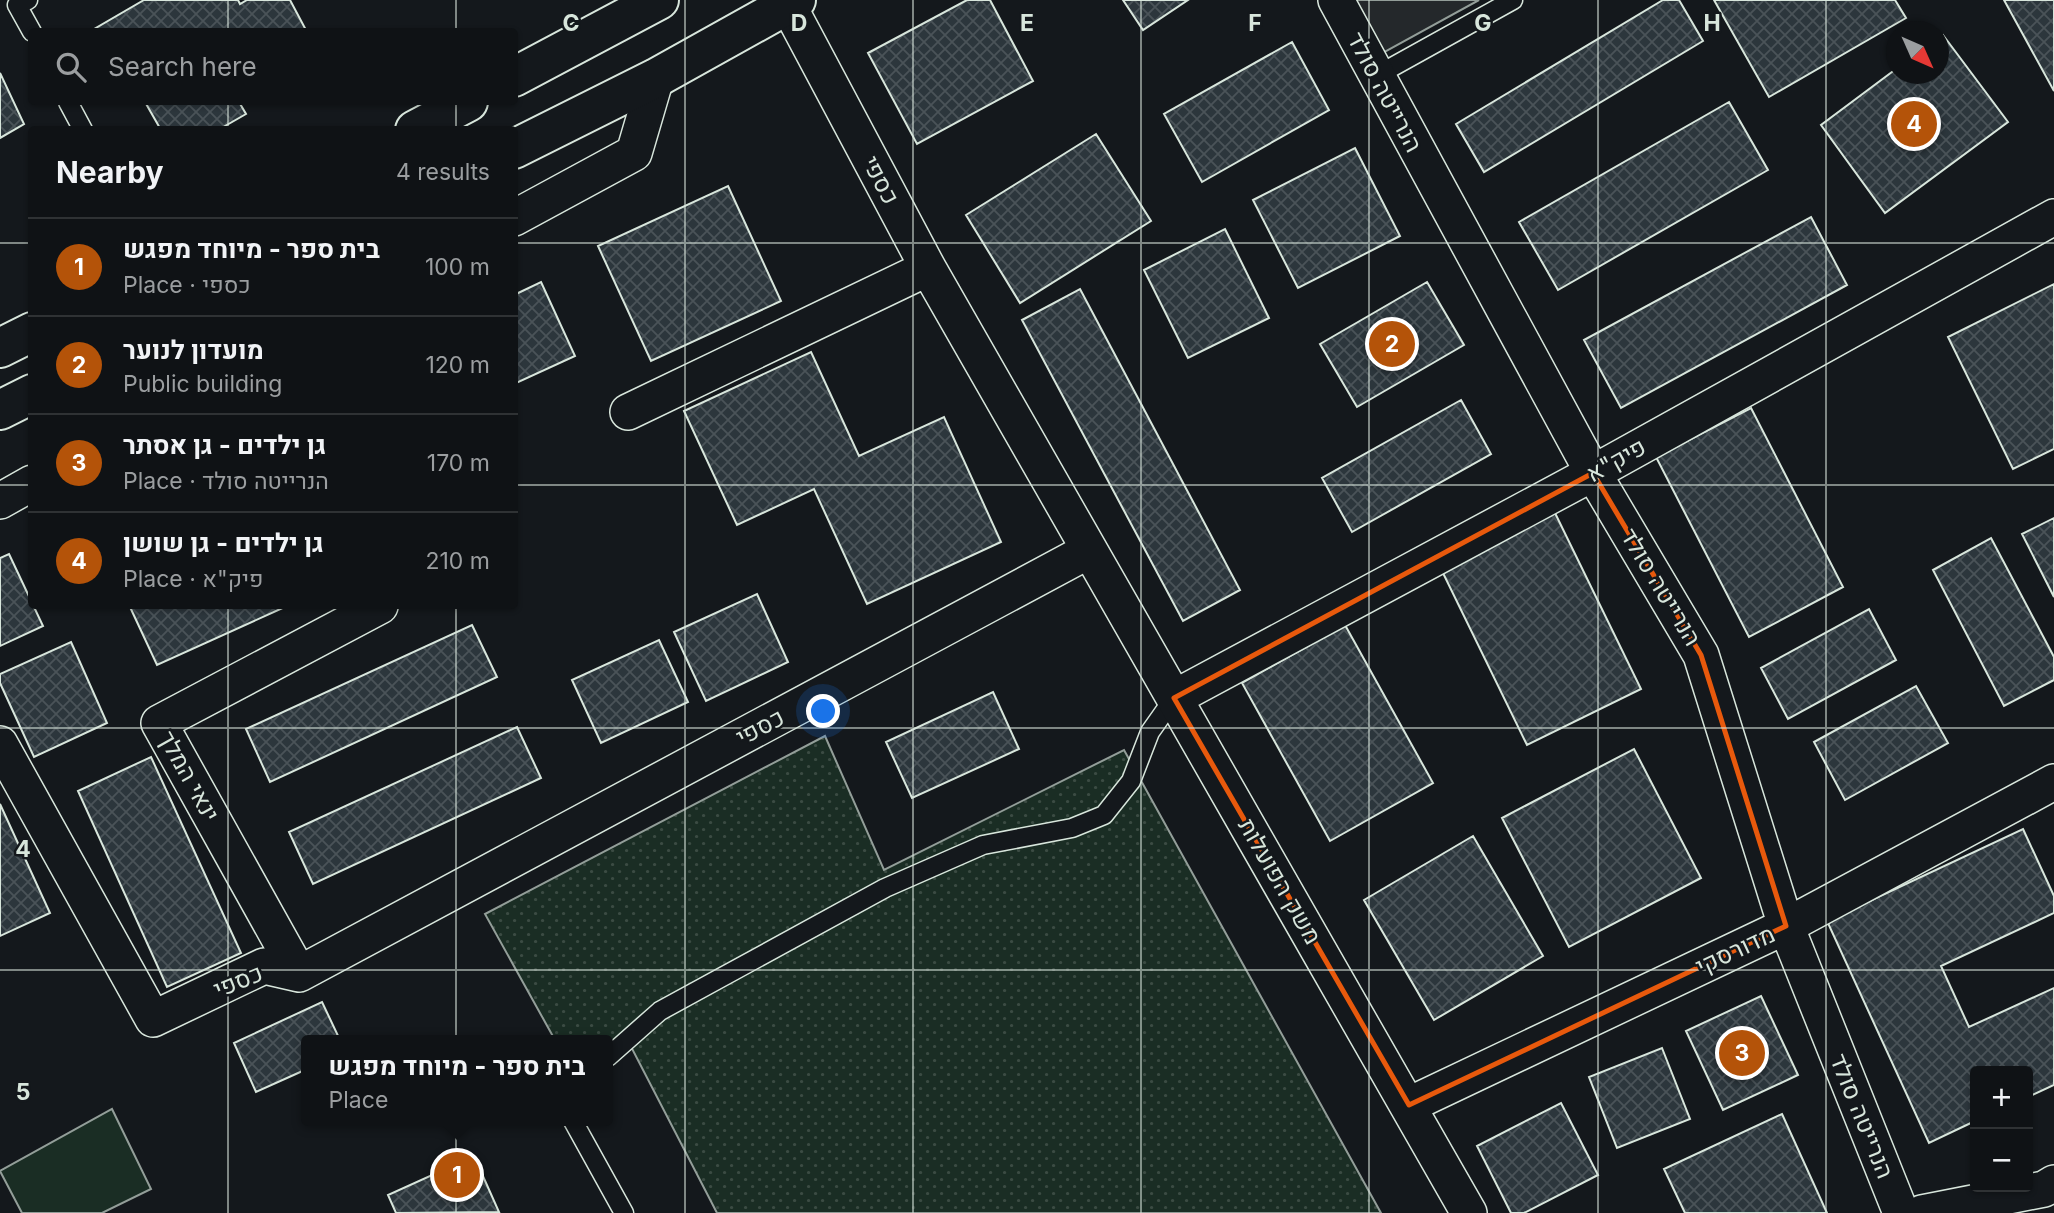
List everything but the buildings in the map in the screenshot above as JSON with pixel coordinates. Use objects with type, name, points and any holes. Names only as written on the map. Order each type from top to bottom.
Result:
[{"type":"street","points":[[518,75],[659,0]]},
{"type":"street","name":"הנרייטה סולד","points":[[1336,0],[1593,473],[1701,655],[1786,926],[1900,1213]]},
{"type":"street","points":[[518,147],[656,78],[792,2]]},
{"type":"street","name":"כספי","points":[[0,744],[153,1019],[264,966],[299,974],[1088,551],[928,268],[792,2]]},
{"type":"street","points":[[518,216],[634,153],[656,78]]},
{"type":"street","points":[[422,126],[461,105]]},
{"type":"street","name":"פיק\"א","points":[[1174,698],[1593,473],[2054,217]]},
{"type":"street","points":[[628,412],[928,268]]},
{"type":"street","points":[[0,348],[28,334]]},
{"type":"street","points":[[0,410],[28,396]]},
{"type":"street","points":[[0,500],[28,485]]},
{"type":"street","name":"משק הפועלות","points":[[1088,551],[1469,1213]]},
{"type":"street","name":"ינאי המלך","points":[[299,974],[159,723],[374,609]]},
{"type":"street","name":"מדורסקי","points":[[1409,1105],[1786,926],[2054,782]]},
{"type":"street","points":[[1922,1213],[2044,1189],[2054,1183]]},
{"type":"lane","points":[[28,0],[17,5],[30,28]]},
{"type":"lane","points":[[1376,76],[1513,0]]},
{"type":"lane","points":[[70,105],[81,126]]},
{"type":"lane","points":[[613,1052],[660,1012],[885,888],[983,845],[1072,828],[1104,815],[1130,781],[1150,732],[1174,698]]},
{"type":"lane","points":[[576,1126],[624,1213]]},
{"type":"highlighted area","points":[[1593,473],[1701,655],[1786,926],[1409,1105],[1174,698]]},
{"type":"green space","points":[[825,736],[884,870],[1124,750],[1381,1213],[717,1213],[625,1035],[613,1041],[613,1035],[552,1035],[485,914]]},
{"type":"green space","points":[[112,1109],[151,1189],[102,1213],[22,1213],[0,1171]]},
{"type":"shaded area","points":[[1352,0],[1479,0],[1381,54]]},
{"type":"place","name":"גן ילדים - גן שושן","points":[[1914,124]]},
{"type":"place","name":"מועדון לנוער","points":[[1392,344]]},
{"type":"place","name":"גן ילדים - גן אסתר","points":[[1742,1053]]},
{"type":"place","name":"בית ספר - מיוחד מפגש","points":[[457,1175]]}]
